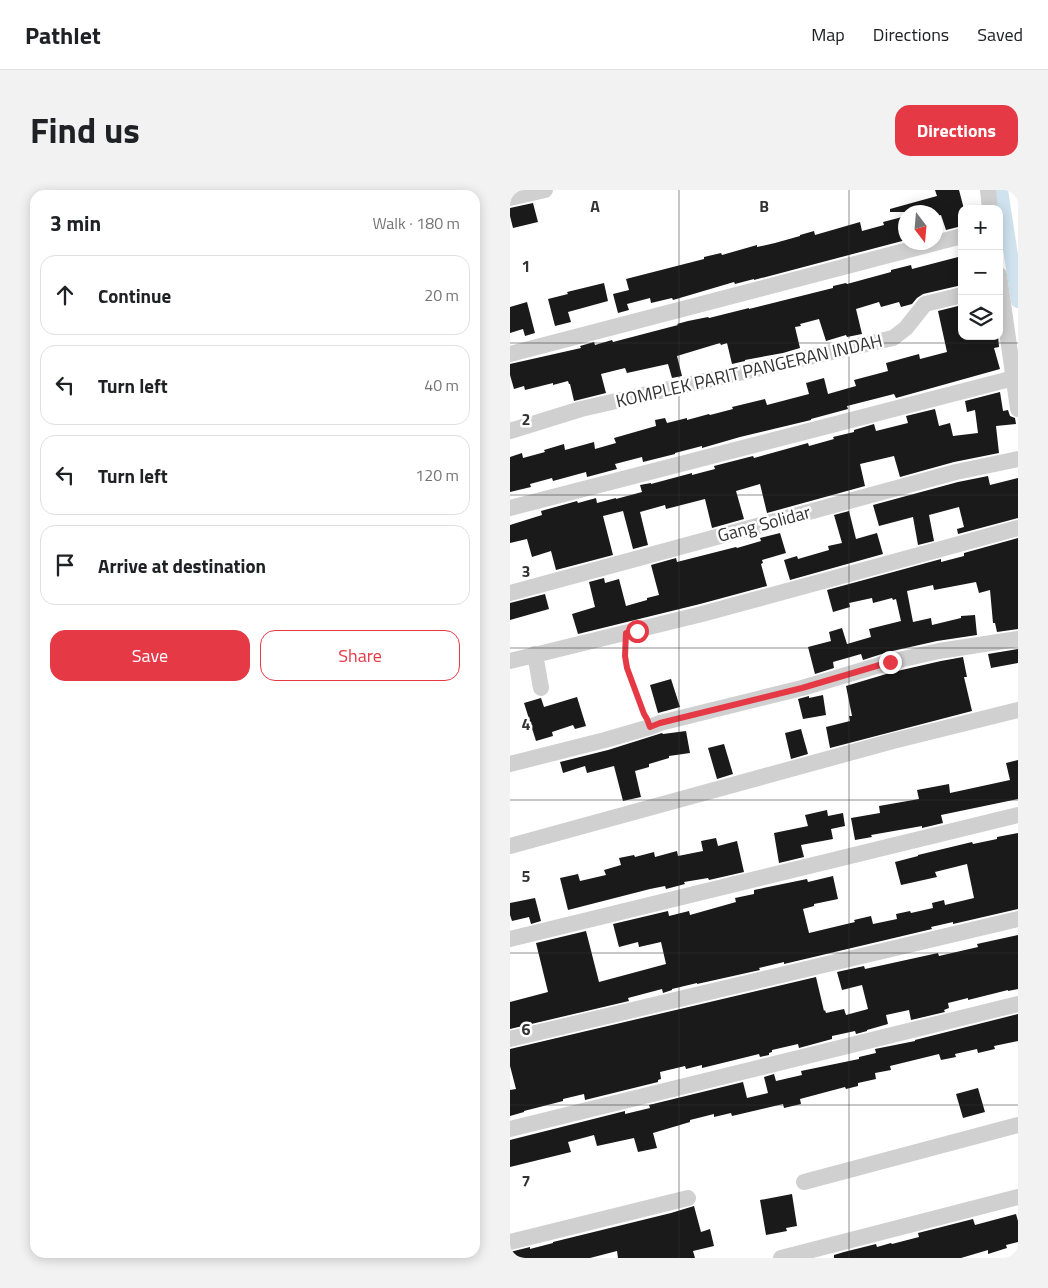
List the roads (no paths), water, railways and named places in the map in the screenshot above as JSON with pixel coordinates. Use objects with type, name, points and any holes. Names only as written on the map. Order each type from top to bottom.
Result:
[{"type":"street","points":[[510,198],[545,190]]},
{"type":"street","points":[[988,190],[990,205]]},
{"type":"street","points":[[510,354],[958,237]]},
{"type":"street","points":[[1003,295],[1014,348],[1014,378],[1018,409]]},
{"type":"street","name":"KOMPLEK PARIT PANGERAN INDAH","points":[[510,430],[581,409],[893,338],[906,328],[925,304],[958,296]]},
{"type":"street","points":[[510,508],[1014,378]]},
{"type":"street","name":"Gang Solidar","points":[[510,593],[956,472],[1018,459]]},
{"type":"street","points":[[510,660],[702,614],[1018,528]]},
{"type":"street","points":[[510,764],[605,740],[660,723],[802,688],[890,662],[939,651],[1018,639]]},
{"type":"street","points":[[535,654],[540,688]]},
{"type":"street","points":[[510,846],[1018,710]]},
{"type":"street","points":[[510,939],[1018,814]]},
{"type":"street","points":[[510,1039],[1018,919]]},
{"type":"street","points":[[510,1129],[1018,1004]]},
{"type":"street","points":[[804,1182],[1018,1125]]},
{"type":"street","points":[[781,1258],[1018,1197]]},
{"type":"street","points":[[510,1242],[688,1198]]},
{"type":"waterway","points":[[1001,190],[1018,301]]}]
